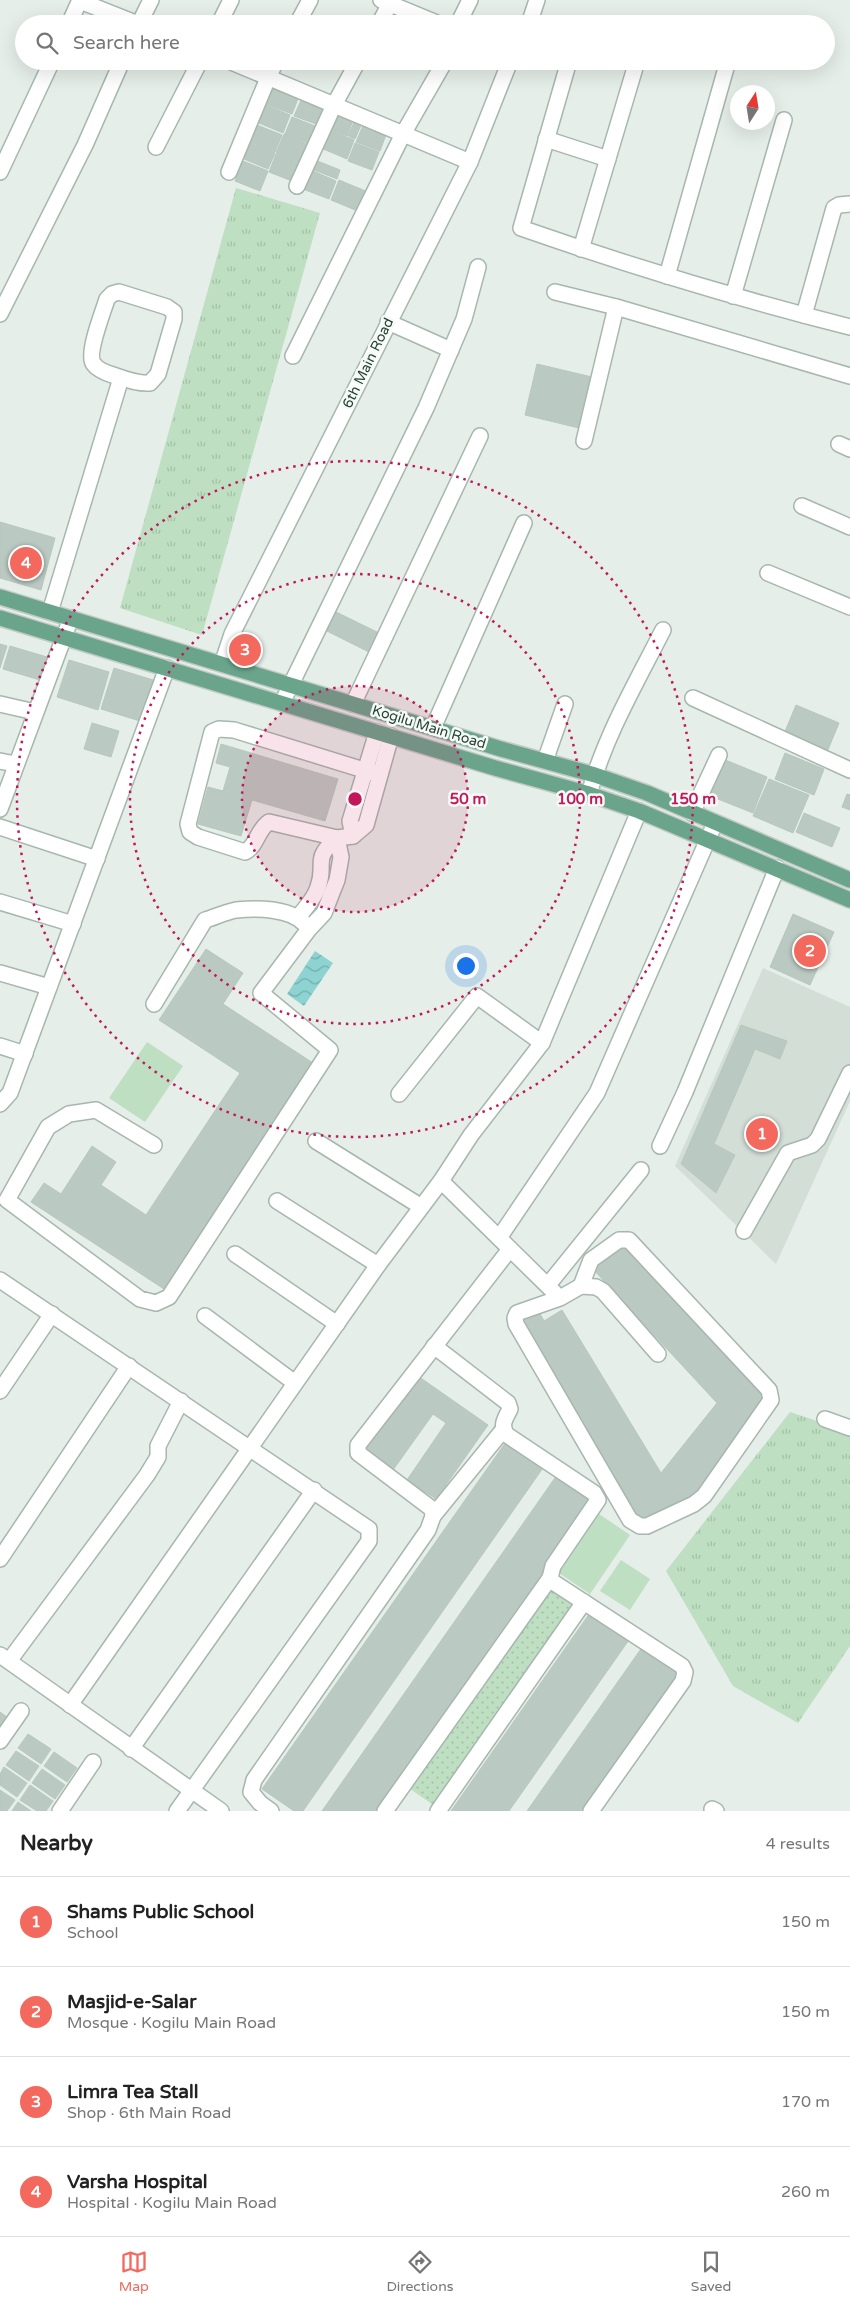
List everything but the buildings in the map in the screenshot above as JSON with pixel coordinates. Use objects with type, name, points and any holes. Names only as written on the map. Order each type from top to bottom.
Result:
[{"type":"main road","name":"Kogilu Main Road","points":[[0,597],[595,775],[647,793],[850,880]]},
{"type":"main road","name":"Kogilu Main Road","points":[[0,618],[589,794],[639,811],[709,839],[850,900]]},
{"type":"street","points":[[73,15],[80,0],[117,15]]},
{"type":"street","points":[[144,15],[151,0]]},
{"type":"street","points":[[224,15],[231,0]]},
{"type":"street","points":[[302,15],[310,0]]},
{"type":"street","points":[[462,15],[470,0]]},
{"type":"street","points":[[532,15],[536,0]]},
{"type":"street","points":[[383,15],[388,1],[419,15]]},
{"type":"street","points":[[0,172],[48,70]]},
{"type":"street","points":[[0,314],[85,145],[118,70]]},
{"type":"street","points":[[156,147],[195,70]]},
{"type":"street","points":[[249,70],[470,162]]},
{"type":"street","points":[[229,172],[272,70]]},
{"type":"street","points":[[297,186],[334,105],[353,70]]},
{"type":"street","points":[[293,356],[403,134],[440,70]]},
{"type":"street","name":"6th Main Road","points":[[222,664],[232,634],[470,162],[506,70]]},
{"type":"street","points":[[567,70],[522,228],[581,249],[733,296],[850,327]]},
{"type":"street","points":[[581,249],[634,70]]},
{"type":"street","points":[[667,276],[725,70]]},
{"type":"street","points":[[733,296],[784,120]]},
{"type":"street","points":[[546,139],[608,158]]},
{"type":"street","points":[[804,315],[834,208],[839,205],[850,204]]},
{"type":"street","points":[[282,703],[426,408],[464,319],[478,267]]},
{"type":"street","points":[[119,292],[167,306],[174,315],[157,378],[150,383],[121,378],[96,367],[92,356],[107,299],[112,294],[119,292]]},
{"type":"street","points":[[555,292],[850,376]]},
{"type":"street","points":[[584,441],[616,308]]},
{"type":"street","points":[[388,322],[451,350]]},
{"type":"street","points":[[50,612],[121,378]]},
{"type":"street","points":[[353,704],[480,436]]},
{"type":"street","points":[[802,506],[850,527]]},
{"type":"street","points":[[433,728],[524,523]]},
{"type":"street","points":[[768,573],[850,607]]},
{"type":"street","points":[[0,809],[71,618]]},
{"type":"street","points":[[589,794],[620,714],[663,630]]},
{"type":"street","points":[[0,1104],[10,1093],[167,668]]},
{"type":"street","points":[[693,698],[850,770]]},
{"type":"street","points":[[0,704],[35,712]]},
{"type":"street","points":[[546,761],[565,704]]},
{"type":"street","points":[[380,775],[234,730],[219,729],[212,732],[188,824],[190,832],[198,837],[245,852],[252,849],[264,826],[269,822],[337,838],[353,836],[366,825],[380,775],[384,734]]},
{"type":"street","points":[[353,836],[350,821],[365,770],[384,734]]},
{"type":"street","points":[[692,812],[719,755]]},
{"type":"street","points":[[0,761],[16,764]]},
{"type":"street","points":[[70,1706],[420,1206],[440,1181],[471,1135],[542,1043],[639,811]]},
{"type":"street","points":[[498,1238],[597,1093],[715,823]]},
{"type":"street","points":[[0,827],[97,858]]},
{"type":"street","points":[[298,917],[318,887],[321,858],[324,849],[337,838]]},
{"type":"street","points":[[154,1145],[96,1110],[69,1114],[48,1127],[3,1203],[140,1299],[156,1303],[169,1297],[330,1050],[261,993],[309,929],[324,913],[337,880],[341,857],[337,838]]},
{"type":"street","points":[[660,1146],[685,1092],[777,868]]},
{"type":"street","points":[[0,902],[73,924]]},
{"type":"street","points":[[154,1004],[205,920],[234,910],[265,909],[298,917],[309,929]]},
{"type":"street","points":[[0,973],[49,987]]},
{"type":"street","points":[[399,1094],[477,996],[542,1043]]},
{"type":"street","points":[[0,1046],[24,1054]]},
{"type":"street","points":[[744,1231],[788,1154],[812,1144],[818,1139],[850,1073]]},
{"type":"street","points":[[316,1141],[420,1206]]},
{"type":"street","points":[[548,1285],[640,1170]]},
{"type":"street","points":[[440,1181],[560,1298]]},
{"type":"street","points":[[277,1201],[378,1265]]},
{"type":"street","points":[[581,1286],[591,1260],[619,1240],[629,1240],[769,1390],[771,1400],[704,1496],[694,1504],[647,1526],[640,1526],[630,1520],[514,1318],[521,1311],[560,1298],[581,1286],[596,1287],[603,1291],[658,1354]]},
{"type":"street","points":[[433,1516],[432,1509],[358,1454],[358,1445],[510,1249]]},
{"type":"street","points":[[235,1254],[337,1324]]},
{"type":"street","points":[[0,1280],[314,1490],[369,1529],[371,1535],[369,1541],[177,1811]]},
{"type":"street","points":[[0,1391],[52,1314]]},
{"type":"street","points":[[206,1316],[295,1383]]},
{"type":"street","points":[[385,1811],[550,1578],[553,1566],[598,1500],[594,1494],[507,1435],[503,1430],[503,1422],[510,1409],[508,1403],[434,1346]]},
{"type":"street","points":[[0,1559],[128,1366]]},
{"type":"street","points":[[181,1401],[158,1446],[158,1457],[147,1475],[4,1658],[221,1811]]},
{"type":"street","points":[[825,1419],[850,1428]]},
{"type":"street","points":[[271,1811],[260,1803],[251,1792],[254,1780],[428,1530],[433,1516],[503,1430]]},
{"type":"street","points":[[131,1749],[314,1490]]},
{"type":"street","points":[[550,1578],[553,1582],[682,1666],[685,1672],[679,1686],[591,1811]]},
{"type":"street","points":[[438,1811],[584,1602]]},
{"type":"street","points":[[0,1741],[21,1711]]},
{"type":"street","points":[[60,1811],[93,1762]]},
{"type":"shaded area","points":[[763,968],[850,1007],[850,1101],[776,1264],[675,1166]]},
{"type":"green space","points":[[236,188],[320,213],[202,635],[120,608]]},
{"type":"green space","points":[[147,1042],[183,1066],[145,1122],[109,1098]]},
{"type":"green space","points":[[790,1412],[850,1432],[850,1646],[798,1723],[733,1686],[666,1571]]},
{"type":"green space","points":[[599,1514],[630,1535],[590,1594],[559,1573]]},
{"type":"green space","points":[[621,1560],[650,1579],[630,1610],[600,1591]]},
{"type":"green space","points":[[544,1583],[584,1611],[442,1811],[403,1784]]},
{"type":"water","points":[[315,951],[333,963],[304,1006],[287,994]]},
{"type":"place","name":"Varsha Hospital","points":[[26,563]]},
{"type":"place","name":"Limra Tea Stall","points":[[245,650]]},
{"type":"place","name":"Masjid-e-Salar","points":[[810,951]]},
{"type":"place","name":"Shams Public School","points":[[762,1134]]}]
